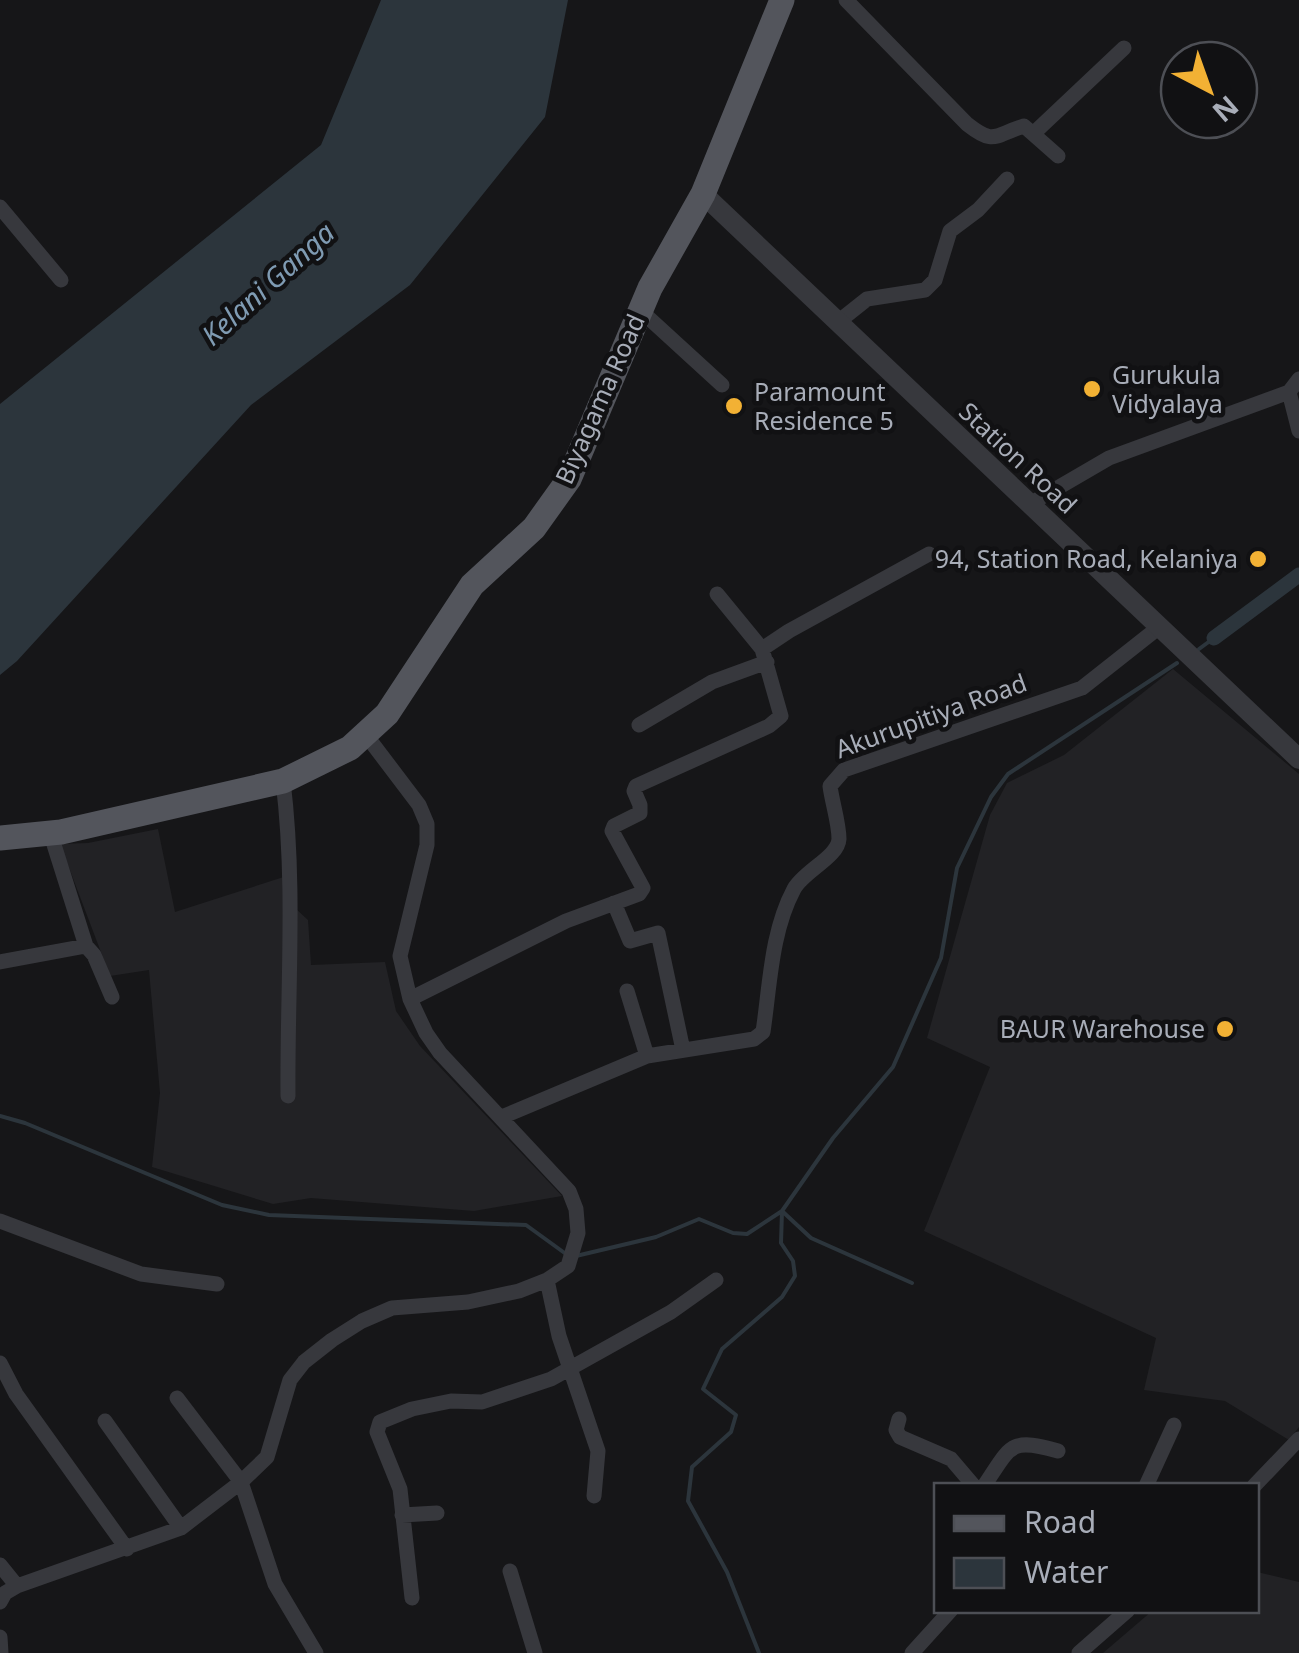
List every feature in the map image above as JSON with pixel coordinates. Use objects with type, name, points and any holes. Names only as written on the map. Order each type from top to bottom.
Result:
[{"type":"main road","name":"Biyagama Road","points":[[0,838],[50,832],[282,781],[350,748],[387,714],[472,585],[534,528],[569,480],[640,310],[703,194],[782,0]]},
{"type":"street","points":[[855,3],[966,124],[982,136],[999,138],[1024,126],[1058,156]]},
{"type":"street","points":[[1034,133],[1124,48]]},
{"type":"street","points":[[838,322],[868,299],[924,290],[934,280],[950,231],[978,210],[1007,179]]},
{"type":"street","name":"Station Road","points":[[703,194],[1299,759]]},
{"type":"street","points":[[0,207],[61,280]]},
{"type":"street","points":[[640,310],[722,385]]},
{"type":"street","points":[[1030,504],[1121,453],[1294,386],[1299,431]]},
{"type":"street","points":[[640,725],[764,656],[789,630],[928,554]]},
{"type":"street","points":[[410,999],[566,921],[639,894],[643,888],[612,831],[642,810],[634,791],[636,786],[781,716],[764,656],[718,594]]},
{"type":"street","name":"Akurupitiya Road","points":[[502,1117],[648,1056],[754,1039],[763,1032],[777,934],[788,900],[811,868],[834,852],[839,840],[830,786],[834,778],[844,770],[1082,688],[1158,628]]},
{"type":"street","points":[[0,1602],[16,1586],[181,1528],[241,1482],[267,1456],[290,1380],[304,1362],[362,1321],[392,1308],[468,1302],[520,1291],[568,1266],[577,1221],[569,1191],[440,1053],[426,1034],[410,999],[400,956],[427,845],[428,824],[419,805],[366,735]]},
{"type":"street","points":[[282,781],[292,891],[288,1096]]},
{"type":"street","points":[[50,832],[86,946],[94,955],[112,997]]},
{"type":"street","points":[[614,903],[630,941],[658,933],[684,1050]]},
{"type":"street","points":[[0,962],[86,946]]},
{"type":"street","points":[[627,991],[648,1056]]},
{"type":"street","points":[[0,1221],[141,1274],[217,1284]]},
{"type":"street","points":[[547,1280],[558,1336],[598,1451],[594,1496]]},
{"type":"street","points":[[412,1598],[400,1489],[378,1432],[380,1422],[412,1409],[451,1401],[482,1402],[571,1370],[671,1312],[716,1280]]},
{"type":"street","points":[[0,1363],[16,1394],[127,1548]]},
{"type":"street","points":[[178,1398],[241,1482],[275,1584],[316,1653]]},
{"type":"street","points":[[899,1419],[896,1430],[900,1437],[950,1460],[971,1483]]},
{"type":"street","points":[[105,1421],[181,1528]]},
{"type":"street","points":[[1147,1483],[1174,1425]]},
{"type":"street","points":[[1257,1483],[1299,1439]]},
{"type":"street","points":[[986,1483],[1003,1458],[1020,1444],[1027,1442],[1058,1451]]},
{"type":"street","points":[[402,1515],[437,1512]]},
{"type":"street","points":[[0,1566],[16,1586]]},
{"type":"street","points":[[510,1572],[535,1653]]},
{"type":"street","points":[[912,1653],[948,1613]]},
{"type":"street","points":[[1080,1653],[1125,1613]]},
{"type":"street","points":[[0,1637],[1,1653]]},
{"type":"shaded area","points":[[1173,669],[1299,774],[1299,1427],[1289,1440],[1225,1401],[1144,1390],[1156,1338],[924,1231],[990,1067],[927,1038],[990,815],[1007,783],[1064,755]]},
{"type":"shaded area","points":[[158,829],[175,912],[296,873],[295,908],[308,920],[311,965],[385,962],[396,1011],[420,1046],[562,1196],[474,1211],[311,1198],[273,1204],[152,1167],[160,1093],[149,970],[110,976],[60,844],[88,843]]},
{"type":"shaded area","points":[[1259,1572],[1299,1582],[1299,1653],[1103,1653],[1150,1613],[1259,1613]]},
{"type":"water","name":"Kelani Ganga","points":[[381,0],[568,0],[545,117],[410,285],[251,405],[0,675],[0,404],[321,145]]},
{"type":"waterway","points":[[1214,638],[1299,575]]},
{"type":"waterway","points":[[1199,649],[1214,638]]},
{"type":"waterway","points":[[576,1256],[656,1237],[699,1219],[733,1233],[747,1234],[782,1211],[833,1138],[893,1067],[941,958],[957,868],[991,797],[1008,774],[1177,663]]},
{"type":"waterway","points":[[0,1116],[222,1205],[269,1215],[526,1225],[566,1254]]},
{"type":"waterway","points":[[782,1211],[811,1238],[912,1283]]},
{"type":"waterway","points":[[759,1653],[727,1572],[688,1501],[692,1467],[731,1432],[736,1415],[703,1389],[722,1349],[782,1297],[795,1276],[793,1261],[781,1243],[782,1211]]},
{"type":"place","name":"Gurukula Vidyalaya","points":[[1092,389]]},
{"type":"place","name":"Paramount Residence 5","points":[[734,406]]},
{"type":"place","name":"94, Station Road, Kelaniya","points":[[1258,559]]},
{"type":"place","name":"BAUR Warehouse","points":[[1225,1029]]}]
